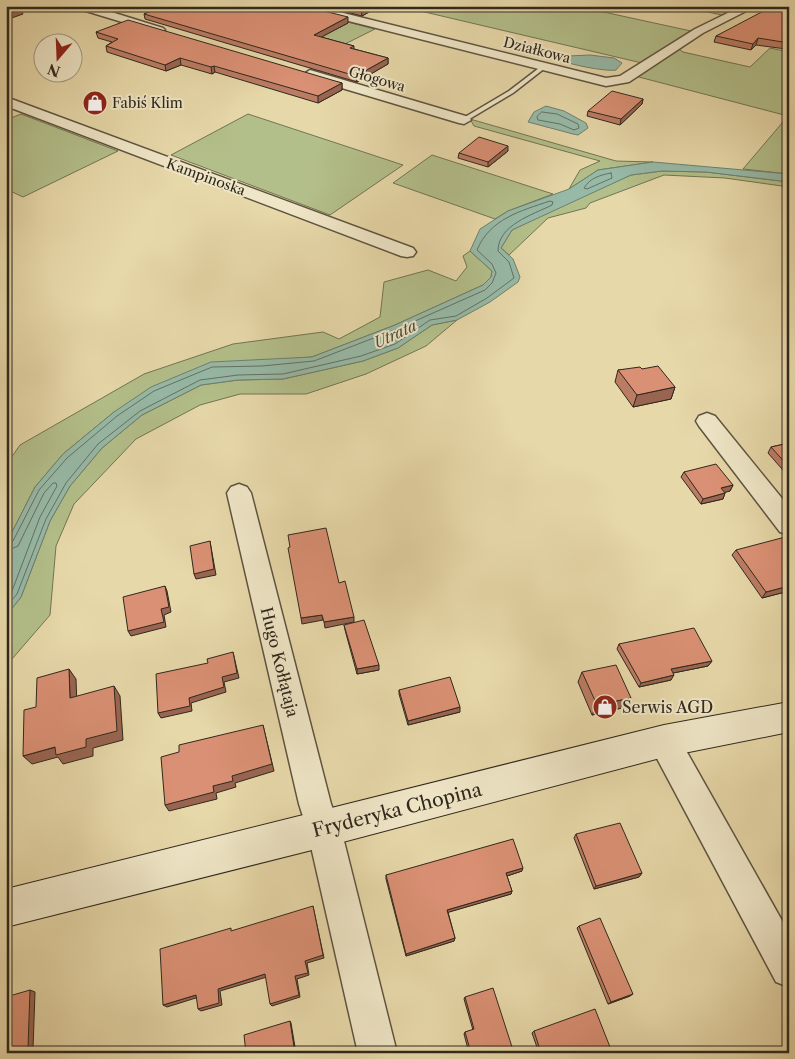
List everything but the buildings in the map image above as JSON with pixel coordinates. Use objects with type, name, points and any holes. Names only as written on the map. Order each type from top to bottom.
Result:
[{"type":"main road","name":"Fryderyka Chopina","points":[[6,908],[324,829],[664,741],[789,716]]},
{"type":"street","points":[[80,6],[174,34]]},
{"type":"street","name":"Działkowa","points":[[301,6],[600,81],[624,79],[699,31],[750,6]]},
{"type":"street","name":"Głogowa","points":[[296,70],[464,120]]},
{"type":"street","name":"Kampinoska","points":[[6,101],[407,252]]},
{"type":"street","points":[[707,421],[789,525]]},
{"type":"street","name":"Hugo Kołłątaja","points":[[239,493],[315,804],[324,829],[378,1053]]},
{"type":"street","points":[[664,741],[789,969]]},
{"type":"lane","points":[[464,120],[511,92],[543,67]]},
{"type":"green space","points":[[399,6],[576,6],[691,31],[642,63]]},
{"type":"green space","points":[[679,6],[740,6],[722,15]]},
{"type":"green space","points":[[332,18],[375,29],[343,45],[300,33]]},
{"type":"green space","points":[[770,48],[789,52],[789,174],[743,169],[788,116],[635,76],[679,49],[683,52],[750,67]]},
{"type":"green space","points":[[21,114],[118,151],[23,197],[6,189],[6,120]]},
{"type":"green space","points":[[248,114],[403,165],[330,215],[171,155]]},
{"type":"green space","points":[[470,119],[616,161],[653,162],[598,170],[569,189],[580,170],[600,161],[474,126]]},
{"type":"green space","points":[[432,155],[553,194],[508,211],[495,219],[393,183]]},
{"type":"green space","points":[[662,171],[706,172],[789,182],[789,187],[725,178],[664,175],[590,203],[586,208],[548,218],[509,255],[501,248],[512,230],[561,206],[631,175]]},
{"type":"green space","points":[[470,251],[492,271],[491,277],[483,285],[395,325],[312,357],[262,361],[114,412],[63,454],[35,487],[6,544],[6,465],[20,445],[144,374],[233,344],[323,332],[339,339],[380,317],[384,282],[428,270],[456,281],[467,267],[463,256]]},
{"type":"green space","points":[[457,320],[426,346],[366,374],[306,394],[240,394],[200,405],[136,439],[74,504],[56,546],[50,615],[6,666],[6,616],[21,597],[50,521],[70,486],[102,448],[142,415],[201,385],[238,380],[283,379],[363,361],[398,348],[432,325]]},
{"type":"water","points":[[590,55],[614,58],[622,63],[616,70],[611,70],[577,65],[559,59],[568,56]]},
{"type":"water","points":[[546,106],[564,111],[586,123],[588,128],[578,135],[528,122],[534,112]]},
{"type":"water","name":"Utrata","points":[[653,162],[789,174],[789,182],[706,172],[662,171],[631,175],[512,230],[501,248],[513,259],[520,277],[518,282],[490,302],[457,320],[432,325],[398,348],[363,361],[283,379],[238,380],[201,385],[142,415],[102,448],[70,486],[50,521],[21,597],[6,616],[6,544],[35,487],[63,454],[114,412],[151,387],[211,362],[312,357],[395,325],[483,285],[491,277],[492,271],[470,251],[480,229],[508,211],[569,189],[598,170]]},
{"type":"place","name":"Fabiś Klim","points":[[95,103]]},
{"type":"place","name":"Serwis AGD","points":[[605,707]]}]
